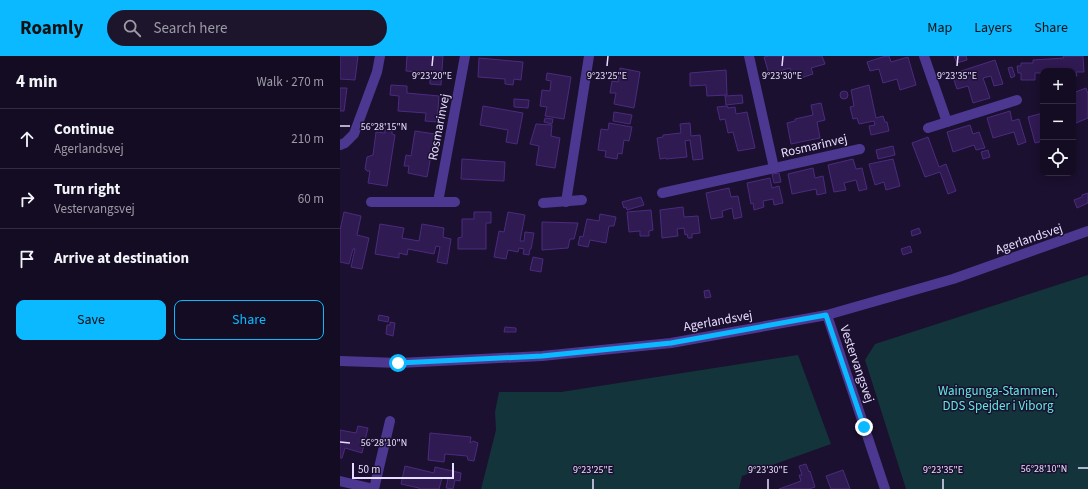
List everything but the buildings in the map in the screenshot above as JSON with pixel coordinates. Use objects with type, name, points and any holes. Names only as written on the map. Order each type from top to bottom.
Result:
[{"type":"street","points":[[340,145],[345,144],[354,134],[377,72],[380,56]]},
{"type":"street","name":"Rosmarinvej","points":[[438,202],[465,56]]},
{"type":"street","points":[[566,202],[589,56]]},
{"type":"street","name":"Rosmarinvej","points":[[749,56],[774,168]]},
{"type":"street","points":[[924,56],[947,122]]},
{"type":"street","points":[[928,128],[1017,100]]},
{"type":"street","name":"Rosmarinvej","points":[[662,193],[860,149]]},
{"type":"street","points":[[543,203],[582,200]]},
{"type":"street","points":[[371,202],[455,202]]},
{"type":"street","name":"Agerlandsvej","points":[[340,361],[398,363],[542,356],[671,343],[826,315],[953,279],[1088,231]]},
{"type":"street","name":"Vestervangsvej","points":[[826,315],[885,489]]},
{"type":"street","points":[[340,481],[374,489],[390,421]]},
{"type":"green space","name":"Waingunga-Stammen, DDS Spejder i Viborg","points":[[1088,275],[1088,489],[906,489],[865,360],[875,344]]},
{"type":"green space","points":[[798,355],[831,444],[742,476],[739,489],[481,489],[496,430],[495,412],[499,392],[561,392]]},
{"type":"route","points":[[398,363],[542,356],[671,343],[826,315],[864,427]]}]
